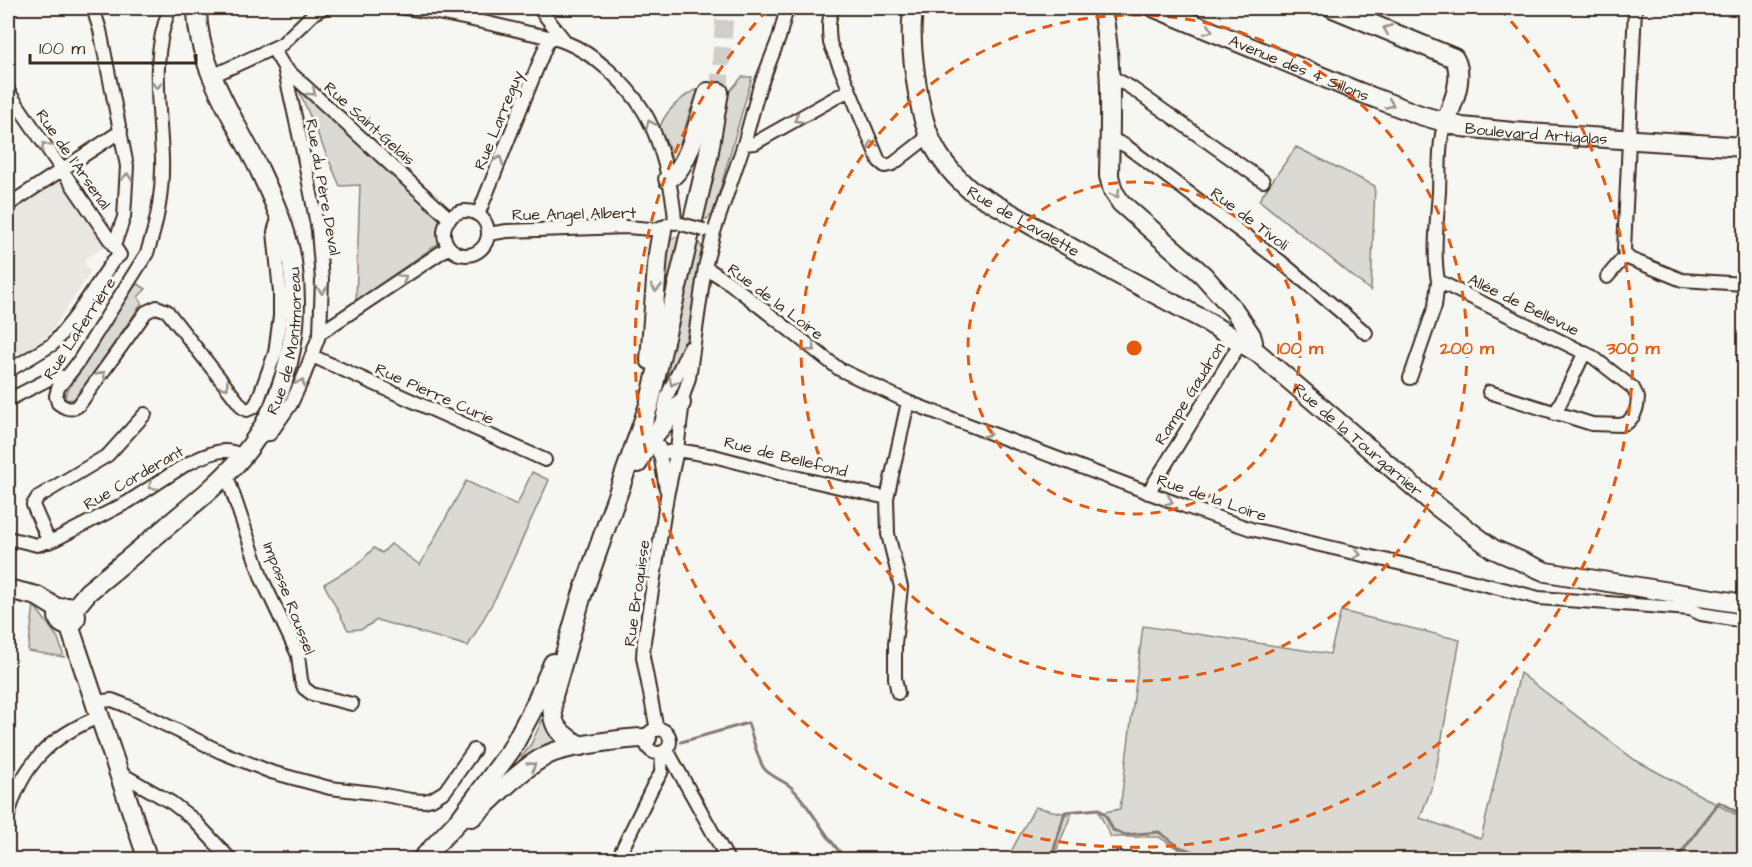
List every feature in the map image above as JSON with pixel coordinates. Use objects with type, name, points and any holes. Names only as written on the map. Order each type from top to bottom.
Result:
[{"type":"main road","name":"Rue de Montmoreau","points":[[68,615],[88,592],[194,503],[242,457],[259,435],[282,387],[295,329],[296,301],[292,260],[281,222],[260,171],[212,76],[199,39],[197,8]]},
{"type":"main road","name":"Rue de Lavalette","points":[[914,8],[912,35],[914,60],[929,136],[942,160],[956,178],[970,190],[1246,345]]},
{"type":"main road","points":[[1102,8],[1107,32],[1110,76],[1109,176],[1116,197],[1221,294],[1251,334],[1253,342],[1246,345]]},
{"type":"main road","name":"Avenue des 4 Sillons","points":[[1155,8],[1420,115],[1445,122]]},
{"type":"main road","points":[[1333,8],[1454,58],[1458,64],[1456,88],[1445,122]]},
{"type":"main road","points":[[1456,88],[1467,117],[1501,130]]},
{"type":"main road","points":[[472,817],[521,745],[548,691],[649,405],[708,157],[714,92],[685,163],[668,179]]},
{"type":"main road","name":"Boulevard Artigalas","points":[[1445,122],[1462,127],[1744,147]]},
{"type":"main road","points":[[592,565],[648,374],[673,226]]},
{"type":"main road","name":"Rue de la Tourgarnier","points":[[1246,345],[1276,367],[1452,519],[1493,549],[1546,572],[1743,612]]},
{"type":"main road","points":[[592,565],[643,451],[681,403]]},
{"type":"main road","points":[[8,589],[37,596],[68,615],[148,860]]},
{"type":"main road","points":[[580,598],[553,696],[552,713],[558,731],[581,746]]},
{"type":"main road","points":[[421,860],[460,819],[511,750],[535,705],[580,598]]},
{"type":"main road","points":[[433,860],[472,817],[527,769],[547,755],[581,746],[657,744]]},
{"type":"street","points":[[8,372],[53,344],[75,317],[113,261],[117,250],[124,217],[127,166],[100,30],[93,8]]},
{"type":"street","points":[[135,273],[151,243],[162,181],[157,91],[158,65],[162,29],[170,8]]},
{"type":"street","points":[[212,76],[288,40],[314,13],[324,8]]},
{"type":"street","points":[[404,8],[494,24],[565,42],[603,66],[636,100],[651,124],[668,179],[673,226]]},
{"type":"street","points":[[539,8],[565,42]]},
{"type":"street","name":"Rue Broquisse","points":[[657,744],[643,657],[644,641],[667,496],[677,450],[681,403],[689,378],[710,234],[744,144],[759,89],[784,24],[787,8]]},
{"type":"street","points":[[834,8],[830,13],[828,26],[830,43],[879,161],[885,166],[893,164],[929,136]]},
{"type":"street","points":[[1635,8],[1624,250],[1630,259],[1682,280],[1744,284]]},
{"type":"street","name":"Rue Larreguy","points":[[478,215],[549,38]]},
{"type":"street","name":"Rue Saint-Gelais","points":[[273,49],[284,67],[450,219]]},
{"type":"street","name":"Rue du Père Deval","points":[[259,435],[267,436],[277,427],[291,404],[320,333],[322,280],[318,230],[284,67]]},
{"type":"street","points":[[1110,76],[1130,87],[1263,181]]},
{"type":"street","points":[[744,144],[755,143],[849,90]]},
{"type":"street","name":"Rue de l'Arsenal","points":[[8,91],[117,250]]},
{"type":"street","points":[[1410,378],[1436,306],[1441,137],[1445,122]]},
{"type":"street","points":[[8,206],[121,131]]},
{"type":"street","name":"Rue de Tivoli","points":[[1109,138],[1126,146],[1280,261],[1366,333]]},
{"type":"street","points":[[463,212],[478,215],[486,223],[488,234],[483,248],[470,255],[463,255],[449,247],[445,230],[450,219],[463,212]]},
{"type":"street","name":"Rue Laferrière","points":[[117,250],[135,273],[77,364],[58,388],[56,399],[58,403],[64,408],[74,409],[84,400],[146,312],[157,307],[167,311],[243,408],[247,410],[254,407],[258,400],[275,352],[280,310],[274,232],[276,225],[281,222]]},
{"type":"street","name":"Rue Angel Albert","points":[[488,234],[507,231],[673,226],[710,234]]},
{"type":"street","points":[[710,234],[715,275]]},
{"type":"street","points":[[320,333],[449,247]]},
{"type":"street","points":[[1607,277],[1626,255]]},
{"type":"street","name":"Rue de la Loire","points":[[705,267],[731,284],[839,369],[908,402],[1148,493],[1251,529],[1539,598],[1689,609],[1701,614],[1743,612]]},
{"type":"street","name":"Rue Broquisse","points":[[702,295],[715,275]]},
{"type":"street","name":"Allée de Bellevue","points":[[1438,281],[1585,352],[1633,388],[1638,398],[1634,415],[1628,422],[1621,425],[1592,424],[1489,392]]},
{"type":"street","name":"Rue Broquisse","points":[[667,496],[660,454],[659,431],[667,396],[695,336]]},
{"type":"street","name":"Rampe Gaudron","points":[[1148,493],[1246,345]]},
{"type":"street","points":[[1555,414],[1585,352]]},
{"type":"street","name":"Rue Pierre Curie","points":[[312,356],[545,460]]},
{"type":"street","points":[[8,400],[51,378],[59,376],[65,378]]},
{"type":"street","points":[[898,693],[894,644],[901,587],[888,534],[887,498],[908,402]]},
{"type":"street","points":[[8,538],[43,543],[33,505],[38,497],[108,455],[145,414]]},
{"type":"street","points":[[660,454],[677,450]]},
{"type":"street","name":"Rue de Bellefond","points":[[677,450],[714,456],[887,498]]},
{"type":"street","name":"Rue Corderant","points":[[43,543],[128,502],[185,465],[213,453],[233,452],[242,457]]},
{"type":"street","name":"Impasse Roussel","points":[[226,473],[262,579],[298,655],[304,688],[312,694],[352,704]]},
{"type":"street","points":[[8,816],[20,782],[35,759],[51,742],[112,700],[221,752],[271,772],[330,788],[411,800],[432,799],[445,791],[474,750]]},
{"type":"street","points":[[657,744],[686,783],[728,860]]},
{"type":"street","points":[[617,860],[655,784],[657,744]]},
{"type":"street","points":[[120,773],[172,803],[194,820],[231,860]]},
{"type":"street","points":[[655,784],[664,778],[686,783]]},
{"type":"shaded area","points":[[742,77],[752,77],[713,214],[707,219],[703,218],[729,92]]},
{"type":"shaded area","points":[[297,86],[441,218],[437,231],[439,243],[356,300],[360,185],[340,186]]},
{"type":"shaded area","points":[[695,90],[699,91],[690,111],[675,163],[672,164],[667,143],[659,132],[663,119],[683,98]]},
{"type":"shaded area","points":[[1296,147],[1375,186],[1371,291],[1259,200]]},
{"type":"shaded area","points":[[60,179],[106,246],[85,259],[85,264],[90,271],[87,278],[44,342],[8,362],[8,215]]},
{"type":"shaded area","points":[[675,237],[681,239],[657,349],[663,249],[670,239]]},
{"type":"shaded area","points":[[695,242],[699,243],[703,250],[691,321],[681,358],[663,391],[661,389]]},
{"type":"shaded area","points":[[138,284],[146,289],[138,297],[142,303],[81,391],[74,399],[65,400],[66,393]]},
{"type":"shaded area","points":[[532,472],[549,480],[497,595],[468,646],[377,620],[362,629],[348,630],[324,584],[358,564],[374,548],[382,553],[391,544],[420,565],[466,481],[517,505]]},
{"type":"shaded area","points":[[34,605],[58,638],[64,657],[28,651]]},
{"type":"shaded area","points":[[1341,611],[1460,640],[1434,781],[1420,818],[1481,839],[1520,673],[1635,760],[1744,819],[1744,859],[1196,860],[1159,837],[1111,837],[1099,813],[1120,809],[1143,626],[1330,654]]},
{"type":"shaded area","points":[[547,710],[549,734],[564,742],[510,774],[531,744]]},
{"type":"shaded area","points":[[1035,807],[1071,815],[1053,859],[1007,859]]},
{"type":"waterway","points":[[681,742],[748,723],[763,767],[793,789],[847,860]]},
{"type":"waterway","points":[[1676,860],[1719,802],[1744,816]]},
{"type":"waterway","points":[[1051,860],[1065,812],[1099,809],[1106,816],[1113,830],[1125,835],[1159,832],[1179,847],[1197,853],[1204,860]]},
{"type":"tunnel","points":[[719,92],[725,8]]}]
